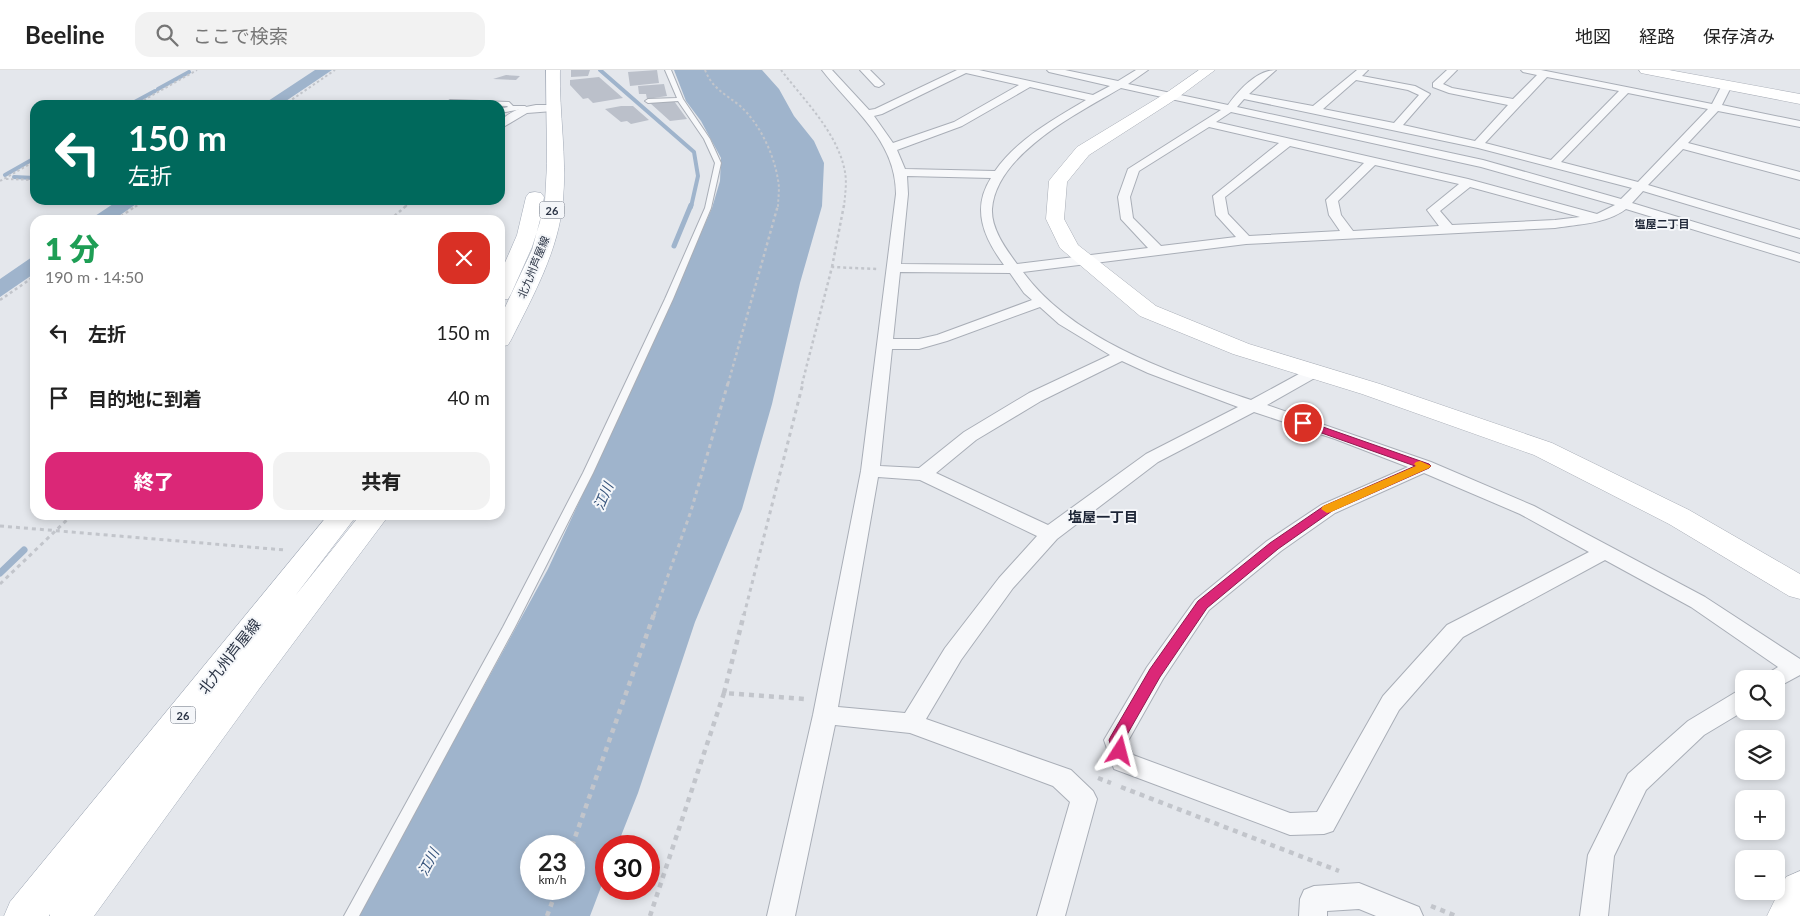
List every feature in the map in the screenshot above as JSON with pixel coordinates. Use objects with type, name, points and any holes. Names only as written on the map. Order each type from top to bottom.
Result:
[{"type":"main road","name":"北九州芦屋線","points":[[538,70],[538,142]]},
{"type":"main road","name":"北九州芦屋線","points":[[505,330],[531,277],[551,220],[555,182],[538,108],[553,70]]},
{"type":"main road","points":[[1208,70],[1083,151],[1058,181],[1055,218],[1070,248],[1148,311],[1242,349],[1543,449],[1680,517],[1800,588]]},
{"type":"main road","points":[[1646,70],[1800,99]]},
{"type":"main road","points":[[1700,70],[1800,87]]},
{"type":"main road","name":"北九州芦屋線","points":[[505,284],[532,218],[537,180]]},
{"type":"main road","name":"北九州芦屋線","points":[[24,916],[339,520]]},
{"type":"main road","name":"26","points":[[70,916],[258,665],[371,520]]},
{"type":"main road","points":[[1787,916],[1800,890]]},
{"type":"street","points":[[781,916],[826,708],[870,471],[902,194],[900,172],[890,148],[866,114],[827,70]]},
{"type":"street","points":[[865,70],[879,84]]},
{"type":"street","points":[[866,114],[878,112],[965,70],[1096,99]]},
{"type":"street","points":[[1052,70],[1132,74],[1170,96],[1483,164],[1624,204],[1800,258]]},
{"type":"street","points":[[1157,250],[1128,219],[1124,197],[1134,169],[1230,108],[1241,95],[1271,70]]},
{"type":"street","points":[[1315,110],[1363,70]]},
{"type":"street","points":[[1452,70],[1437,85],[1449,90],[1515,102]]},
{"type":"street","points":[[1526,70],[1800,124]]},
{"type":"street","points":[[1132,74],[1030,141],[997,174],[990,191],[986,210],[991,233],[1011,269],[1041,302],[1082,332],[1122,355],[1184,382],[1252,407],[1338,434],[1425,466],[1530,512],[1698,602],[1796,667],[1785,674]]},
{"type":"street","points":[[1478,145],[1515,102],[1544,74]]},
{"type":"street","points":[[1354,77],[1411,88],[1426,94],[1396,127]]},
{"type":"street","points":[[890,148],[958,124],[1028,84]]},
{"type":"street","points":[[892,268],[1011,269],[1246,240],[1348,233],[1555,224],[1597,218],[1615,211],[1642,187],[1715,108],[1727,85]]},
{"type":"street","points":[[1553,164],[1625,91]]},
{"type":"street","points":[[1241,95],[1478,145],[1642,187],[1800,234]]},
{"type":"street","points":[[505,122],[516,113],[538,108]]},
{"type":"street","points":[[1207,123],[1374,160],[1597,218]]},
{"type":"street","points":[[1246,240],[1222,215],[1219,196],[1289,141]]},
{"type":"street","points":[[1681,145],[1800,176]]},
{"type":"street","points":[[1348,233],[1335,215],[1332,200],[1374,160]]},
{"type":"street","points":[[900,172],[997,174]]},
{"type":"street","points":[[1447,228],[1433,210],[1468,183]]},
{"type":"street","points":[[885,344],[920,344],[942,338],[1041,302]]},
{"type":"street","points":[[923,474],[978,431],[1035,398],[1122,355]]},
{"type":"street","points":[[911,724],[959,646],[1006,583],[1050,534],[1152,458],[1252,407],[1314,372]]},
{"type":"street","points":[[1425,466],[1328,508],[1274,546],[1202,605],[1155,673],[1116,740],[1123,762],[1290,824],[1324,822],[1391,703],[1455,631],[1605,552]]},
{"type":"street","points":[[870,471],[923,474],[1050,534]]},
{"type":"street","points":[[1594,916],[1601,855],[1637,782],[1696,728],[1735,704]]},
{"type":"street","points":[[826,708],[911,724],[1062,778],[1084,799],[1051,916]]},
{"type":"street","points":[[1313,916],[1314,899],[1359,896],[1419,911]]},
{"type":"lane","points":[[351,916],[510,627],[584,482],[669,299],[708,208],[718,163],[707,139],[680,99],[668,70]]},
{"type":"lane","points":[[648,101],[680,99]]},
{"type":"lane","points":[[505,104],[509,104],[511,108]]},
{"type":"lane","points":[[505,110],[538,108]]},
{"type":"path","points":[[144,100],[197,70]]},
{"type":"path","points":[[291,100],[335,70]]},
{"type":"path","points":[[576,835],[691,510],[778,210],[779,185],[775,167],[757,127],[743,109],[708,82],[705,70]]},
{"type":"path","points":[[650,916],[724,693],[832,267],[844,196],[846,174],[837,146],[780,70]]},
{"type":"path","points":[[0,180],[30,165]]},
{"type":"path","points":[[4,179],[30,180]]},
{"type":"path","points":[[123,215],[138,205]]},
{"type":"path","points":[[396,215],[408,205]]},
{"type":"path","points":[[832,267],[892,268]]},
{"type":"path","points":[[0,300],[30,279]]},
{"type":"path","points":[[0,584],[67,520]]},
{"type":"path","points":[[0,526],[314,552]]},
{"type":"path","points":[[724,693],[826,708]]},
{"type":"path","points":[[1096,777],[1345,874]]},
{"type":"path","points":[[547,916],[553,900]]},
{"type":"path","points":[[1419,911],[1456,916]]},
{"type":"water","points":[[315,70],[332,70],[287,100],[270,100]]},
{"type":"water","name":"江川","points":[[674,70],[762,70],[779,89],[794,116],[814,141],[824,163],[822,206],[800,283],[772,404],[742,509],[695,622],[638,793],[621,835],[595,835],[596,900],[590,916],[358,916],[548,569],[651,347],[712,208],[720,181],[721,158],[701,121],[686,101]]},
{"type":"water","points":[[112,205],[135,205],[120,215],[96,215]]},
{"type":"water","points":[[30,258],[30,276],[0,297],[0,279]]},
{"type":"building","points":[[571,70],[590,70],[588,76],[571,77]]},
{"type":"building","points":[[657,70],[659,83],[630,86],[628,72]]},
{"type":"building","points":[[506,75],[520,76],[516,80],[493,79]]},
{"type":"building","points":[[599,77],[623,98],[593,103],[588,98],[583,99],[570,85],[570,80]]},
{"type":"building","points":[[664,84],[667,96],[647,99],[646,94],[639,94],[638,86]]},
{"type":"building","points":[[674,101],[687,119],[670,121],[650,103]]},
{"type":"building","points":[[633,106],[649,120],[631,124],[627,121],[621,122],[605,109]]},
{"type":"waterway","points":[[600,70],[694,152],[698,176],[691,207]]},
{"type":"waterway","points":[[158,89],[189,72]]},
{"type":"waterway","points":[[138,100],[155,91]]},
{"type":"waterway","points":[[5,175],[30,161]]},
{"type":"waterway","points":[[14,177],[30,178]]},
{"type":"waterway","points":[[674,246],[691,205]]},
{"type":"waterway","points":[[0,573],[24,550]]},
{"type":"slow traffic","points":[[1327,509],[1425,466],[1420,464]]},
{"type":"district","name":"塩屋二丁目","points":[[1662,223]]},
{"type":"district","name":"塩屋一丁目","points":[[1103,516]]},
{"type":"route","points":[[1120,751],[1116,740],[1155,673],[1202,605],[1274,546],[1328,508],[1425,466],[1303,423]]}]
